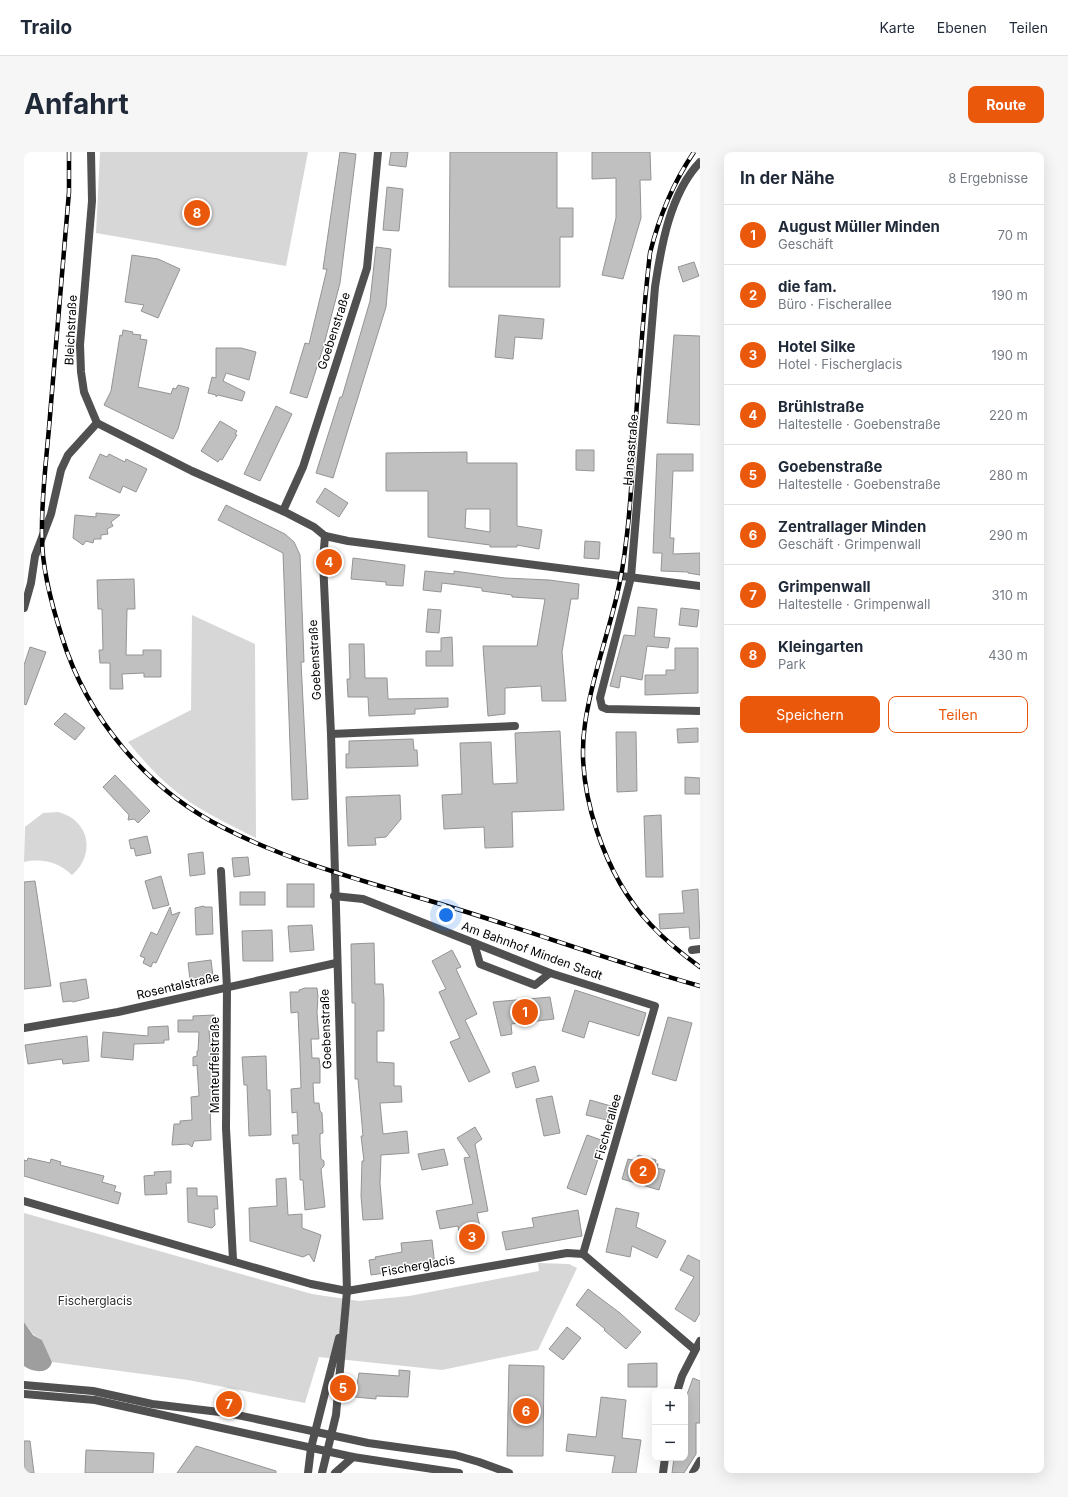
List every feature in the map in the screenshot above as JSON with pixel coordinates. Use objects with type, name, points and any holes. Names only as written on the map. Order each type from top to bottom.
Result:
[{"type":"street","name":"Bleichstraße","points":[[90,152],[92,201],[80,345],[81,372],[84,392],[97,423]]},
{"type":"street","name":"Goebenstraße","points":[[283,511],[303,466],[367,268],[378,152]]},
{"type":"street","name":"Hansastraße","points":[[700,162],[694,168],[674,206],[660,255],[655,287],[631,577],[600,698],[602,707],[607,709],[700,712]]},
{"type":"street","points":[[24,608],[31,583],[35,556],[50,514],[61,470],[68,455],[97,423],[192,470],[283,511],[314,527],[325,536],[348,541],[700,586]]},
{"type":"street","name":"Goebenstraße","points":[[322,1473],[336,1415],[342,1362],[343,1323],[347,1291],[334,896],[331,734],[323,561],[325,536]]},
{"type":"street","points":[[331,734],[515,726]]},
{"type":"street","name":"Manteuffelstraße","points":[[220,871],[227,988],[226,1128],[233,1260]]},
{"type":"street","name":"Am Bahnhof Minden Stadt","points":[[334,896],[363,899],[550,973],[655,1006]]},
{"type":"street","points":[[474,943],[480,964],[535,985],[550,973]]},
{"type":"street","name":"Rosentalstraße","points":[[24,1028],[118,1012],[336,963]]},
{"type":"street","name":"Fischerallee","points":[[583,1254],[655,1006]]},
{"type":"street","name":"Fischerglacis","points":[[24,1201],[233,1260],[311,1284],[347,1291],[567,1253],[583,1254]]},
{"type":"street","points":[[583,1254],[695,1350]]},
{"type":"street","name":"Goebenstraße","points":[[308,1473],[311,1448],[343,1323]]},
{"type":"street","points":[[678,1389],[700,1341]]},
{"type":"street","points":[[24,1386],[93,1391],[152,1404],[228,1413],[331,1436],[455,1456],[479,1462],[509,1473]]},
{"type":"street","points":[[24,1394],[95,1400],[326,1452],[459,1473]]},
{"type":"street","points":[[335,1473],[353,1457]]},
{"type":"street","points":[[693,1473],[700,1460]]},
{"type":"street","points":[[663,1473],[665,1461]]},
{"type":"green space","points":[[100,152],[308,152],[286,266],[96,233]]},
{"type":"green space","points":[[192,615],[255,644],[256,838],[213,816],[182,797],[144,761],[128,742],[191,710]]},
{"type":"green space","points":[[58,812],[69,816],[77,822],[83,830],[86,839],[87,848],[84,858],[80,867],[72,875],[56,864],[50,862],[24,862],[25,827],[43,813]]},
{"type":"green space","name":"Fischerglacis","points":[[24,1213],[312,1294],[359,1301],[409,1296],[539,1271],[538,1263],[569,1264],[577,1268],[538,1350],[442,1370],[319,1357],[305,1403],[188,1380],[52,1362],[42,1340],[33,1334],[24,1322]]},
{"type":"shaded area","points":[[24,1322],[33,1335],[42,1340],[52,1362],[44,1371],[31,1370],[24,1366]]},
{"type":"building","points":[[340,152],[356,154],[340,283],[323,348],[307,398],[290,393],[305,343],[309,344],[327,269],[323,269]]},
{"type":"building","points":[[391,152],[408,152],[406,167],[389,165]]},
{"type":"building","points":[[450,152],[557,152],[557,208],[573,208],[573,237],[560,237],[560,287],[449,287]]},
{"type":"building","points":[[592,152],[650,152],[651,180],[640,180],[641,218],[623,279],[602,275],[616,218],[616,178],[592,179]]},
{"type":"building","points":[[387,187],[403,189],[399,231],[383,230]]},
{"type":"building","points":[[376,247],[391,249],[386,307],[333,478],[316,473],[340,397],[342,397],[370,301]]},
{"type":"building","points":[[132,255],[158,259],[180,269],[158,318],[141,311],[144,305],[125,302]]},
{"type":"building","points":[[694,262],[699,276],[683,282],[678,267]]},
{"type":"building","points":[[499,315],[544,319],[542,339],[515,337],[513,359],[495,357]]},
{"type":"building","points":[[123,330],[133,332],[132,334],[141,335],[140,339],[147,340],[138,387],[171,394],[173,388],[176,389],[178,385],[189,388],[178,429],[173,439],[104,405],[111,391],[120,335],[122,336]]},
{"type":"building","points":[[674,335],[700,336],[700,425],[667,423]]},
{"type":"building","points":[[216,348],[241,348],[256,352],[249,380],[226,373],[223,381],[245,392],[242,401],[218,395],[216,397],[216,395],[208,393],[212,377],[216,378]]},
{"type":"building","points":[[276,406],[292,414],[260,481],[244,474]]},
{"type":"building","points":[[220,421],[237,431],[235,434],[237,435],[222,460],[220,459],[218,462],[201,451]]},
{"type":"building","points":[[576,450],[594,450],[594,471],[576,470]]},
{"type":"building","points":[[467,452],[467,463],[517,463],[517,526],[542,530],[539,549],[517,545],[517,547],[490,547],[490,545],[428,537],[428,491],[386,491],[386,453]],"holes":[[[466,509],[490,509],[490,532],[465,528]]]},
{"type":"building","points":[[100,454],[107,457],[109,454],[125,462],[126,459],[147,469],[136,492],[123,486],[120,493],[89,478]]},
{"type":"building","points":[[657,454],[693,454],[693,471],[673,471],[670,538],[674,538],[673,554],[700,553],[700,575],[688,572],[661,571],[662,553],[653,553]]},
{"type":"building","points":[[325,488],[348,503],[339,517],[316,502]]},
{"type":"building","points":[[226,505],[285,534],[294,542],[300,555],[304,662],[301,662],[308,799],[292,800],[283,553],[218,520]]},
{"type":"building","points":[[96,513],[120,515],[111,522],[113,526],[107,529],[108,534],[101,535],[101,539],[94,539],[93,543],[86,541],[83,545],[73,538],[75,515],[96,517]]},
{"type":"building","points":[[585,541],[600,542],[599,559],[584,558]]},
{"type":"building","points":[[353,558],[405,565],[403,586],[386,585],[386,582],[351,579]]},
{"type":"building","points":[[425,571],[454,574],[454,571],[505,578],[549,580],[579,584],[578,599],[571,599],[562,652],[566,701],[542,701],[541,686],[505,688],[505,714],[488,716],[483,646],[537,646],[545,599],[512,597],[512,595],[482,591],[482,588],[442,583],[441,592],[423,590]]},
{"type":"building","points":[[134,579],[135,609],[127,609],[126,655],[143,655],[143,650],[161,650],[161,677],[144,677],[144,673],[122,674],[123,689],[110,689],[110,663],[100,663],[99,650],[103,650],[102,609],[98,609],[97,580]]},
{"type":"building","points":[[638,607],[657,609],[654,637],[670,638],[668,648],[647,646],[642,680],[621,676],[619,688],[610,686],[624,635],[635,636]]},
{"type":"building","points":[[681,608],[699,610],[697,627],[679,625]]},
{"type":"building","points":[[428,609],[441,610],[439,633],[426,632]]},
{"type":"building","points":[[452,637],[453,666],[426,666],[426,651],[441,651],[441,638]]},
{"type":"building","points":[[349,644],[364,644],[365,678],[387,678],[388,699],[448,698],[448,707],[415,709],[415,714],[369,716],[368,697],[348,697],[347,679],[350,679]]},
{"type":"building","points":[[30,647],[46,652],[26,705],[24,704],[24,665]]},
{"type":"building","points":[[675,648],[698,648],[698,693],[645,695],[645,675],[666,675],[666,670],[675,670]]},
{"type":"building","points":[[65,713],[85,728],[75,740],[54,724]]},
{"type":"building","points":[[698,728],[698,742],[678,743],[677,729]]},
{"type":"building","points":[[560,731],[564,810],[512,812],[513,847],[485,848],[484,827],[444,829],[442,795],[462,794],[460,743],[491,742],[493,784],[517,783],[515,733]]},
{"type":"building","points":[[616,732],[636,732],[637,791],[617,792]]},
{"type":"building","points":[[413,739],[414,750],[417,750],[418,766],[346,768],[346,754],[349,754],[349,741]]},
{"type":"building","points":[[115,775],[150,811],[138,823],[134,819],[128,820],[129,815],[103,787]]},
{"type":"building","points":[[685,777],[700,778],[700,794],[685,794]]},
{"type":"building","points":[[400,795],[401,819],[386,837],[375,838],[376,845],[348,846],[346,797]]},
{"type":"building","points":[[661,815],[663,877],[646,877],[644,816]]},
{"type":"building","points":[[147,836],[151,853],[136,856],[134,848],[131,849],[129,840]]},
{"type":"building","points":[[203,852],[205,874],[190,876],[188,854]]},
{"type":"building","points":[[248,857],[250,875],[234,877],[232,858]]},
{"type":"building","points":[[161,876],[169,905],[153,909],[145,881]]},
{"type":"building","points":[[35,881],[51,986],[24,989],[24,882]]},
{"type":"building","points":[[287,884],[314,884],[314,907],[287,907]]},
{"type":"building","points":[[698,889],[700,938],[690,939],[689,927],[660,929],[659,914],[684,913],[682,891]]},
{"type":"building","points":[[240,892],[265,892],[265,905],[240,905]]},
{"type":"building","points":[[204,906],[212,907],[213,934],[196,935],[195,908]]},
{"type":"building","points":[[170,907],[172,915],[180,912],[156,963],[153,962],[151,967],[143,963],[145,958],[140,956],[151,932],[157,935]]},
{"type":"building","points":[[312,925],[314,950],[290,952],[288,926]]},
{"type":"building","points":[[272,930],[273,961],[243,961],[242,931]]},
{"type":"building","points":[[374,943],[375,984],[383,984],[384,999],[384,1031],[377,1031],[377,1062],[394,1063],[394,1086],[401,1086],[402,1102],[380,1103],[383,1134],[407,1131],[409,1153],[381,1155],[380,1183],[383,1219],[363,1220],[361,1196],[362,1161],[364,1161],[361,1136],[363,1136],[358,1079],[355,1079],[355,1003],[352,1003],[351,944]]},
{"type":"building","points":[[452,950],[461,967],[456,969],[477,1014],[465,1020],[490,1072],[469,1082],[450,1042],[460,1038],[439,992],[446,989],[432,961]]},
{"type":"building","points":[[211,960],[213,976],[190,979],[188,963]]},
{"type":"building","points":[[86,979],[89,998],[73,1002],[63,1002],[60,983]]},
{"type":"building","points":[[305,988],[317,988],[318,997],[317,1012],[319,1039],[311,1039],[312,1058],[319,1058],[320,1066],[320,1083],[313,1083],[314,1103],[319,1103],[320,1111],[322,1113],[323,1133],[320,1134],[320,1143],[321,1159],[324,1161],[324,1166],[321,1169],[325,1207],[305,1210],[303,1180],[300,1180],[299,1143],[293,1144],[292,1135],[298,1135],[297,1112],[292,1113],[291,1089],[301,1088],[298,1012],[291,1013],[290,992],[299,992],[299,990]]},
{"type":"building","points":[[575,990],[646,1013],[639,1036],[589,1021],[584,1038],[562,1031]]},
{"type":"building","points":[[550,997],[554,1019],[511,1024],[512,1034],[501,1036],[493,1002]]},
{"type":"building","points":[[214,1015],[214,1031],[209,1031],[213,1070],[211,1070],[213,1102],[210,1102],[211,1140],[194,1141],[192,1147],[188,1144],[172,1145],[174,1124],[180,1124],[180,1121],[192,1120],[191,1097],[199,1096],[197,1065],[193,1066],[193,1057],[197,1056],[199,1032],[178,1032],[178,1020],[193,1020],[193,1016]]},
{"type":"building","points":[[668,1017],[692,1023],[676,1081],[652,1074]]},
{"type":"building","points":[[168,1026],[169,1040],[164,1040],[164,1043],[134,1044],[133,1060],[101,1057],[103,1032],[148,1036],[148,1027]]},
{"type":"building","points":[[87,1036],[89,1061],[63,1064],[62,1059],[28,1064],[25,1045]]},
{"type":"building","points":[[266,1056],[267,1090],[270,1090],[271,1135],[249,1136],[247,1085],[244,1085],[242,1057]]},
{"type":"building","points":[[535,1066],[539,1081],[516,1088],[512,1073]]},
{"type":"building","points":[[552,1096],[560,1133],[544,1136],[536,1099]]},
{"type":"building","points":[[590,1100],[611,1106],[607,1120],[586,1115]]},
{"type":"building","points":[[475,1127],[482,1139],[475,1144],[488,1211],[477,1213],[484,1246],[466,1249],[465,1244],[461,1245],[458,1226],[440,1229],[436,1211],[473,1204],[464,1158],[470,1157],[457,1138]]},
{"type":"building","points":[[587,1135],[604,1141],[586,1195],[567,1188]]},
{"type":"building","points":[[444,1149],[448,1165],[422,1170],[418,1154]]},
{"type":"building","points":[[638,1155],[656,1160],[655,1164],[658,1164],[657,1168],[665,1170],[659,1190],[622,1179],[628,1159],[637,1161]]},
{"type":"building","points":[[28,1158],[50,1163],[51,1159],[61,1162],[60,1165],[104,1176],[102,1182],[116,1186],[114,1191],[121,1193],[118,1204],[24,1176],[24,1160],[27,1161]]},
{"type":"building","points":[[171,1171],[171,1183],[166,1183],[167,1194],[145,1195],[144,1176],[155,1175],[154,1172]]},
{"type":"building","points":[[286,1178],[288,1215],[302,1214],[302,1228],[321,1235],[314,1262],[309,1254],[303,1257],[250,1241],[249,1208],[277,1206],[276,1179]]},
{"type":"building","points":[[187,1188],[197,1188],[197,1196],[217,1196],[218,1209],[214,1209],[215,1225],[212,1228],[188,1222]]},
{"type":"building","points":[[616,1208],[639,1213],[636,1227],[666,1241],[657,1258],[632,1246],[630,1257],[606,1252]]},
{"type":"building","points":[[578,1210],[582,1236],[506,1250],[502,1232],[534,1227],[532,1218]]},
{"type":"building","points":[[432,1240],[435,1266],[371,1275],[369,1260],[376,1259],[375,1257],[402,1252],[401,1243]]},
{"type":"building","points":[[688,1255],[700,1261],[700,1313],[695,1322],[675,1309],[694,1277],[680,1270]]},
{"type":"building","points":[[588,1289],[620,1313],[641,1332],[626,1349],[576,1305]]},
{"type":"building","points":[[567,1327],[581,1338],[563,1360],[549,1349]]},
{"type":"building","points":[[657,1363],[657,1387],[628,1387],[628,1364]]},
{"type":"building","points":[[509,1365],[544,1366],[543,1456],[507,1456]]},
{"type":"building","points":[[399,1370],[410,1371],[408,1397],[376,1396],[376,1399],[355,1397],[359,1373],[399,1376]]},
{"type":"building","points":[[693,1378],[700,1381],[700,1423],[696,1423],[696,1454],[684,1473],[672,1473],[674,1461],[688,1461],[688,1392]]},
{"type":"building","points":[[601,1397],[626,1400],[622,1438],[641,1440],[636,1473],[612,1473],[615,1456],[566,1451],[568,1434],[596,1437]]},
{"type":"building","points":[[24,1441],[30,1441],[34,1473],[24,1473]]},
{"type":"building","points":[[196,1446],[276,1471],[276,1473],[177,1473]]},
{"type":"building","points":[[86,1450],[154,1453],[153,1473],[85,1473]]},
{"type":"railway","points":[[69,152],[69,192],[43,491],[42,550],[48,588],[62,637],[73,667],[87,696],[104,723],[123,748],[145,772],[169,793],[222,827],[250,840],[338,873],[700,986]]},
{"type":"railway","points":[[694,152],[673,188],[658,226],[650,253],[641,342],[629,515],[624,555],[617,595],[591,691],[585,724],[583,750],[589,804],[607,858],[620,883],[651,925],[674,947],[700,967]]},
{"type":"place","name":"Kleingarten","points":[[197,213]]},
{"type":"place","name":"Brühlstraße","points":[[329,562]]},
{"type":"place","name":"August Müller Minden","points":[[525,1012]]},
{"type":"place","name":"die fam.","points":[[643,1171]]},
{"type":"place","name":"Hotel Silke","points":[[472,1237]]},
{"type":"place","name":"Goebenstraße","points":[[343,1388]]},
{"type":"place","name":"Grimpenwall","points":[[229,1404]]},
{"type":"place","name":"Zentrallager Minden","points":[[526,1411]]}]
